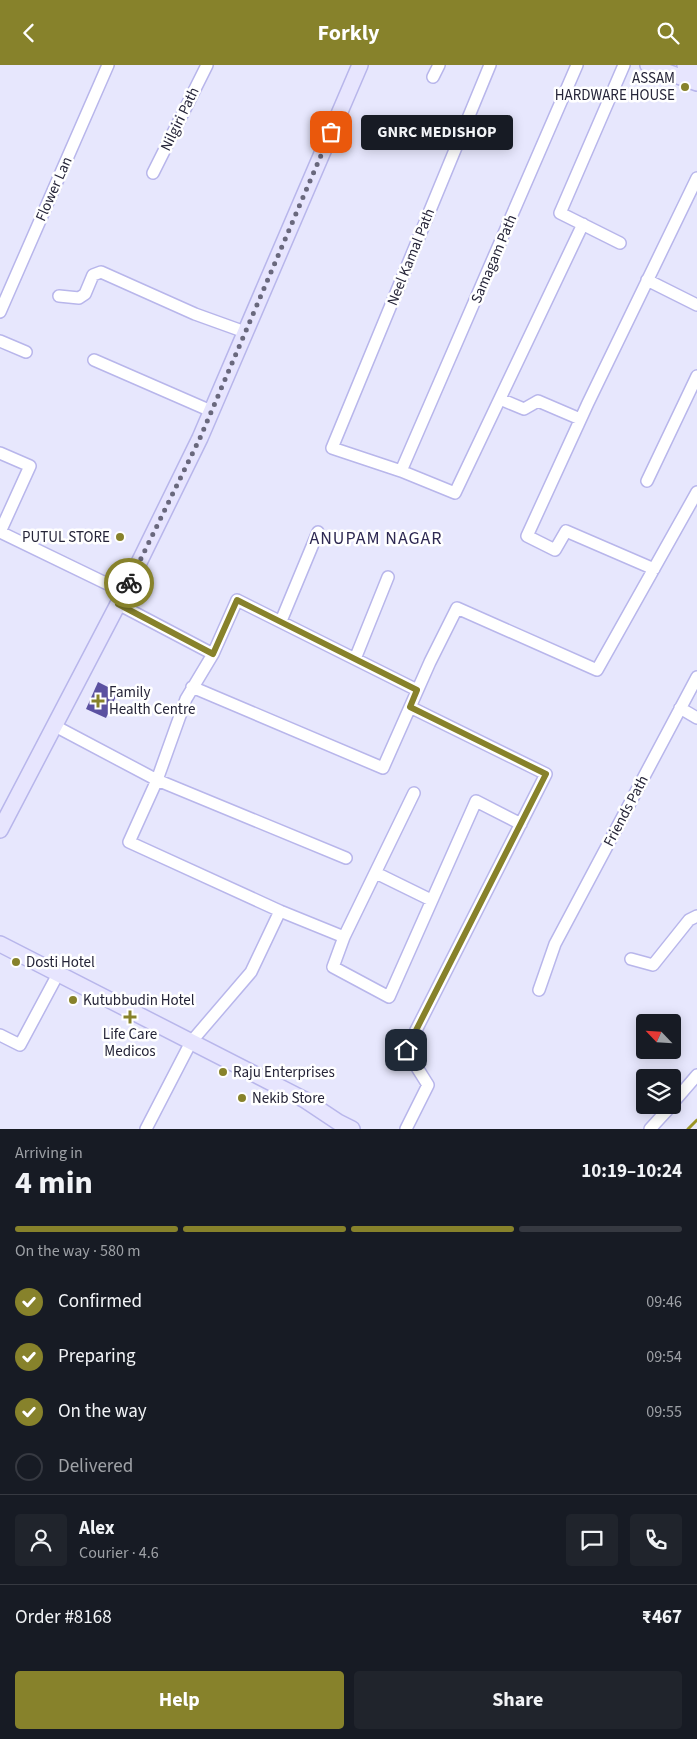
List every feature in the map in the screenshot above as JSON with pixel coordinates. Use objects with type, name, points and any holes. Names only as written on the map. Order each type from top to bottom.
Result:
[{"type":"street","name":"Flower Lan","points":[[0,312],[108,65]]},
{"type":"street","name":"Nilgiri Path","points":[[152,173],[207,65]]},
{"type":"street","points":[[0,830],[121,598],[211,411],[360,65]]},
{"type":"street","points":[[433,77],[439,65]]},
{"type":"street","name":"Neel Kamal Path","points":[[401,471],[332,448],[490,65]]},
{"type":"street","name":"Samagam Path","points":[[401,471],[577,65]]},
{"type":"street","points":[[620,243],[560,213],[624,65]]},
{"type":"street","points":[[648,65],[697,83]]},
{"type":"street","points":[[685,65],[697,69]]},
{"type":"street","points":[[654,569],[566,531],[555,550],[527,536],[580,419],[697,178]]},
{"type":"street","points":[[401,471],[455,493],[583,225]]},
{"type":"street","points":[[59,296],[79,298],[84,294],[93,275],[101,272],[195,314],[245,332]]},
{"type":"street","points":[[647,280],[697,305]]},
{"type":"street","points":[[0,341],[26,352]]},
{"type":"street","points":[[94,360],[211,411]]},
{"type":"street","points":[[647,481],[697,376]]},
{"type":"street","points":[[500,399],[524,409],[538,401],[580,419]]},
{"type":"street","points":[[0,453],[30,467],[0,532],[121,598],[213,654]]},
{"type":"street","points":[[192,687],[383,768],[417,690],[457,608],[597,670],[697,492]]},
{"type":"street","points":[[280,621],[318,531]]},
{"type":"street","points":[[355,659],[388,577]]},
{"type":"street","points":[[344,937],[280,911],[129,842],[157,780],[192,687],[213,654],[237,600],[417,690]]},
{"type":"street","name":"Friends Path","points":[[538,990],[555,945],[697,677]]},
{"type":"street","points":[[406,1129],[428,1085],[406,1050],[546,774],[410,707]]},
{"type":"street","points":[[680,709],[697,718]]},
{"type":"street","points":[[54,725],[157,780],[346,858]]},
{"type":"street","points":[[414,793],[344,937],[333,967],[388,997],[476,801],[521,824]]},
{"type":"street","points":[[376,873],[431,900]]},
{"type":"street","points":[[146,1129],[191,1042],[251,972],[280,911]]},
{"type":"street","points":[[631,959],[654,965],[694,920]]},
{"type":"street","points":[[0,944],[305,1100],[335,1126],[352,1129]]},
{"type":"street","points":[[0,1035],[20,1045],[58,974]]},
{"type":"street","points":[[681,1094],[697,1075]]},
{"type":"street","points":[[650,1129],[663,1114]]},
{"type":"building","points":[[98,682],[118,692],[106,718],[86,709]]},
{"type":"waterway","points":[[688,1129],[697,1120]]},
{"type":"way so far","points":[[129,583],[200,438],[331,132]]},
{"type":"place","name":"ASSAM HARDWARE HOUSE","points":[[685,87]]},
{"type":"place","name":"GNRC MEDISHOP","points":[[331,132]]},
{"type":"place","name":"PUTUL STORE","points":[[120,537]]},
{"type":"place","name":"Family Health Centre","points":[[98,701]]},
{"type":"place","name":"Dosti Hotel","points":[[16,962]]},
{"type":"place","name":"Kutubbudin Hotel","points":[[73,1000]]},
{"type":"place","name":"Life Care Medicos","points":[[130,1017]]},
{"type":"place","name":"Raju Enterprises","points":[[223,1072]]},
{"type":"place","name":"Nekib Store","points":[[242,1098]]},
{"type":"district","name":"ANUPAM NAGAR","points":[[376,538]]},
{"type":"route","points":[[129,583],[118,604],[213,654],[237,600],[417,690],[410,707],[546,774],[406,1050]]}]
